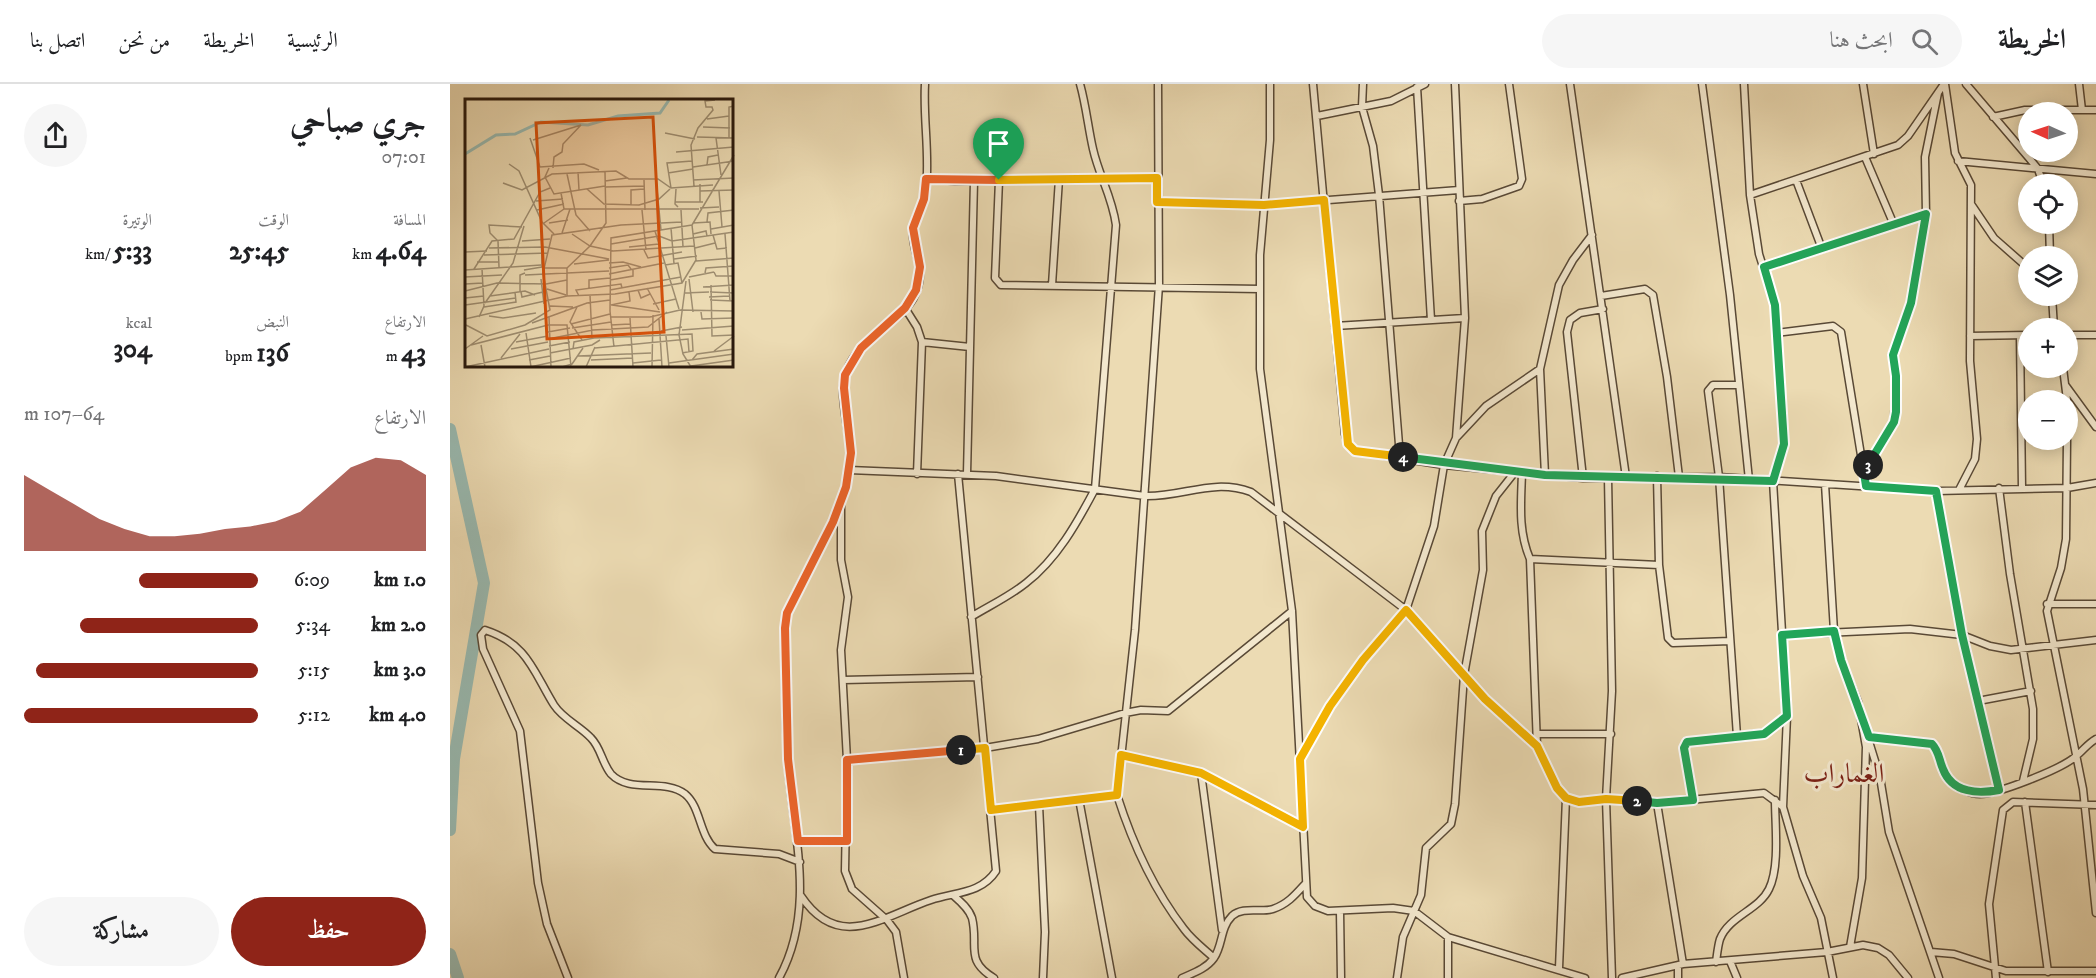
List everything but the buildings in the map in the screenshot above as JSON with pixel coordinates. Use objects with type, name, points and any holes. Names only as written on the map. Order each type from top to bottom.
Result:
[{"type":"street","points":[[779,978],[796,938],[801,896],[800,862],[788,759],[785,628],[793,599],[840,503],[849,470],[851,453],[844,388],[845,375],[861,348],[912,300],[919,278],[920,267],[913,228],[924,199],[926,179],[925,84]]},
{"type":"street","points":[[971,617],[1033,576],[1075,526],[1095,489],[1116,225],[1112,201],[1093,150],[1086,104],[1080,84]]},
{"type":"street","points":[[1158,84],[1159,285],[1135,630],[1117,795],[1138,854],[1160,891],[1184,930],[1214,958]]},
{"type":"street","points":[[1270,84],[1260,289],[1260,369],[1292,611],[1307,897],[1315,906],[1328,911],[1393,908],[1414,911],[1448,937],[1559,968],[1582,978]]},
{"type":"street","points":[[1313,84],[1348,444],[1355,451],[1444,465],[1583,477],[1719,477],[1936,491],[2067,488],[2096,483]]},
{"type":"street","points":[[1363,84],[1362,107],[1372,146],[1379,195],[1400,457]]},
{"type":"street","points":[[1317,116],[1391,101],[1425,84]]},
{"type":"street","points":[[1455,84],[1465,318],[1456,438]]},
{"type":"street","points":[[1460,201],[1482,199],[1519,186],[1522,179],[1509,84]]},
{"type":"street","points":[[1570,84],[1626,477]]},
{"type":"street","points":[[1702,84],[1714,160],[1749,480]]},
{"type":"street","points":[[1744,84],[1750,195],[1759,254],[1775,305],[1784,444],[1773,481],[1787,716],[1783,807],[1803,876],[1821,918],[1833,978]]},
{"type":"street","points":[[1863,84],[1874,154]]},
{"type":"street","points":[[1750,195],[1898,145],[1908,136],[1944,84]]},
{"type":"street","points":[[1944,84],[1958,161],[1971,185],[1970,336],[1977,439],[1975,459],[1959,490]]},
{"type":"street","points":[[1966,84],[2039,174]]},
{"type":"street","points":[[2079,84],[2082,110]]},
{"type":"street","points":[[1417,87],[1431,320]]},
{"type":"street","points":[[1864,473],[1894,422],[1896,412],[1896,376],[1893,355],[1911,303],[1926,214],[1925,157],[1938,93]]},
{"type":"street","points":[[1993,117],[2025,110],[2096,110]]},
{"type":"street","points":[[1865,157],[1894,225]]},
{"type":"street","points":[[1958,161],[2096,174]]},
{"type":"street","points":[[926,179],[974,181],[1157,178]]},
{"type":"street","points":[[1052,285],[1059,179]]},
{"type":"street","points":[[999,180],[997,283],[1002,285],[1159,285],[1260,289]]},
{"type":"street","points":[[1796,180],[1822,249]]},
{"type":"street","points":[[967,474],[974,181]]},
{"type":"street","points":[[1157,202],[1264,205],[1459,190]]},
{"type":"street","points":[[1970,203],[1994,238],[2018,259]]},
{"type":"street","points":[[1764,267],[1926,214]]},
{"type":"street","points":[[1545,475],[1540,369],[1559,285],[1573,260],[1592,235]]},
{"type":"street","points":[[1601,296],[1645,289],[1653,295],[1667,377],[1679,477]]},
{"type":"street","points":[[905,308],[917,327],[922,342],[917,474]]},
{"type":"street","points":[[1583,477],[1568,332],[1570,320],[1580,314],[1603,309]]},
{"type":"street","points":[[1335,326],[1465,318]]},
{"type":"street","points":[[1776,333],[1833,326],[1841,332],[1866,486]]},
{"type":"street","points":[[2078,335],[2096,335]]},
{"type":"street","points":[[1970,336],[2018,336]]},
{"type":"street","points":[[922,342],[970,347]]},
{"type":"street","points":[[1300,759],[1330,706],[1363,660],[1406,610],[1434,526],[1444,465],[1456,438],[1486,406],[1540,369]]},
{"type":"street","points":[[2021,378],[2022,488]]},
{"type":"street","points":[[2064,378],[2066,390]]},
{"type":"street","points":[[1737,736],[1719,477],[1708,391],[1713,385],[1739,385]]},
{"type":"street","points":[[2066,386],[2096,427]]},
{"type":"street","points":[[2067,450],[2065,554],[2047,604],[2048,621],[2086,805],[2096,914]]},
{"type":"street","points":[[849,470],[967,474],[1145,496],[1168,496],[1206,486],[1229,485],[1251,492],[1406,610],[1485,699],[1537,746],[1557,788],[1566,798],[1592,802],[1606,799],[1657,803],[1764,793],[1783,807]]},
{"type":"street","points":[[1518,473],[1521,524],[1524,544],[1530,559],[1537,746]]},
{"type":"street","points":[[1397,978],[1402,937],[1421,895],[1426,848],[1451,824],[1455,804],[1464,675],[1483,570],[1482,531],[1496,496],[1518,473]]},
{"type":"street","points":[[801,896],[813,913],[824,921],[861,927],[887,920],[934,899],[954,896],[985,884],[996,871],[958,474]]},
{"type":"street","points":[[1657,476],[1659,566],[1670,641],[1730,641]]},
{"type":"street","points":[[1608,478],[1611,734],[1606,799],[1612,978]]},
{"type":"street","points":[[1825,484],[1834,631],[1880,777],[1889,832],[1939,978]]},
{"type":"street","points":[[1999,488],[2031,690],[2033,739],[2023,781]]},
{"type":"street","points":[[1936,491],[1962,635],[1999,790]]},
{"type":"street","points":[[840,503],[841,560],[848,597],[841,650],[847,760],[845,871],[852,889],[887,920],[896,932],[904,978]]},
{"type":"street","points":[[1530,559],[1659,566]]},
{"type":"street","points":[[2047,604],[2096,603]]},
{"type":"street","points":[[847,760],[985,748],[1038,739],[1125,713],[1141,710],[1168,711],[1177,707],[1292,611]]},
{"type":"street","points":[[568,978],[547,924],[538,883],[520,730],[483,649],[481,635],[485,630],[520,651],[530,660],[554,706],[590,737],[606,767],[618,780],[665,787],[684,793],[690,800],[709,844],[715,849],[779,854],[800,862]]},
{"type":"street","points":[[1782,635],[1834,631],[1910,630],[1962,635],[2001,649],[2096,640]]},
{"type":"street","points":[[843,680],[978,677]]},
{"type":"street","points":[[1978,701],[2031,690]]},
{"type":"street","points":[[1693,800],[1684,748],[1687,742],[1764,734],[1787,716]]},
{"type":"street","points":[[1850,947],[1862,878],[1865,730]]},
{"type":"street","points":[[1537,734],[1611,734]]},
{"type":"street","points":[[1869,737],[1932,744],[1937,748],[1943,771],[1950,781],[1971,792],[1999,790],[2023,781],[2077,756],[2096,739]]},
{"type":"street","points":[[1121,755],[1201,773],[1303,827]]},
{"type":"street","points":[[1201,773],[1222,931]]},
{"type":"street","points":[[991,810],[1117,795]]},
{"type":"street","points":[[1559,968],[1566,798]]},
{"type":"street","points":[[1079,799],[1112,978]]},
{"type":"street","points":[[1716,962],[1720,939],[1727,927],[1761,900],[1769,889],[1774,873],[1775,800]]},
{"type":"street","points":[[2025,802],[2048,972]]},
{"type":"street","points":[[1996,978],[1989,904],[2000,819],[2007,805],[2025,802],[2096,805]]},
{"type":"street","points":[[1657,803],[1680,964],[1678,978]]},
{"type":"street","points":[[1039,805],[1045,932],[1043,978]]},
{"type":"street","points":[[798,841],[847,841]]},
{"type":"street","points":[[1182,978],[1203,969],[1214,958],[1222,931],[1234,915],[1244,911],[1272,910],[1290,901],[1306,883]]},
{"type":"street","points":[[954,896],[968,909],[972,919],[975,960],[981,970],[994,978]]},
{"type":"street","points":[[1340,911],[1341,978]]},
{"type":"street","points":[[1448,937],[1448,978]]},
{"type":"street","points":[[1622,978],[1640,976],[1680,964],[1827,951],[1863,945],[1878,948],[1889,955],[1908,978]]},
{"type":"street","points":[[1931,952],[1954,954],[1994,969],[2076,975],[2096,971]]},
{"type":"street","points":[[1730,960],[1737,978]]},
{"type":"waterway","points":[[450,429],[484,583],[454,759],[450,830]]},
{"type":"waterway","points":[[450,954],[458,978]]},
{"type":"district","name":"الغماراب","points":[[1844,774]]},
{"type":"route","points":[[1157,178],[1157,202],[1264,205],[1324,200],[1345,434],[1348,444],[1355,451],[1444,465],[1545,475],[1608,478],[1719,477],[1773,481],[1782,460],[1784,444],[1775,305],[1764,267],[1926,214],[1911,303],[1895,343],[1893,355],[1896,376],[1894,422],[1864,473],[1866,486],[1936,491],[1962,635],[1999,790],[1980,794],[1964,790],[1950,781],[1943,771],[1937,748],[1932,744],[1869,737],[1841,660],[1834,631],[1782,635],[1787,716],[1778,725],[1764,734],[1687,742],[1684,748],[1693,800],[1657,803],[1606,799],[1579,802],[1566,798],[1557,788],[1545,758],[1537,746],[1485,699],[1406,610],[1363,660],[1330,706],[1300,759],[1303,827],[1253,798],[1201,773],[1121,755],[1117,795],[991,810],[985,748],[847,760],[847,841],[798,841],[788,759],[785,628],[787,613],[793,599],[833,522],[846,487],[851,453],[844,388],[845,375],[851,362],[873,334],[912,300],[920,267],[913,228],[924,199],[926,179],[999,180],[1157,178]]}]
